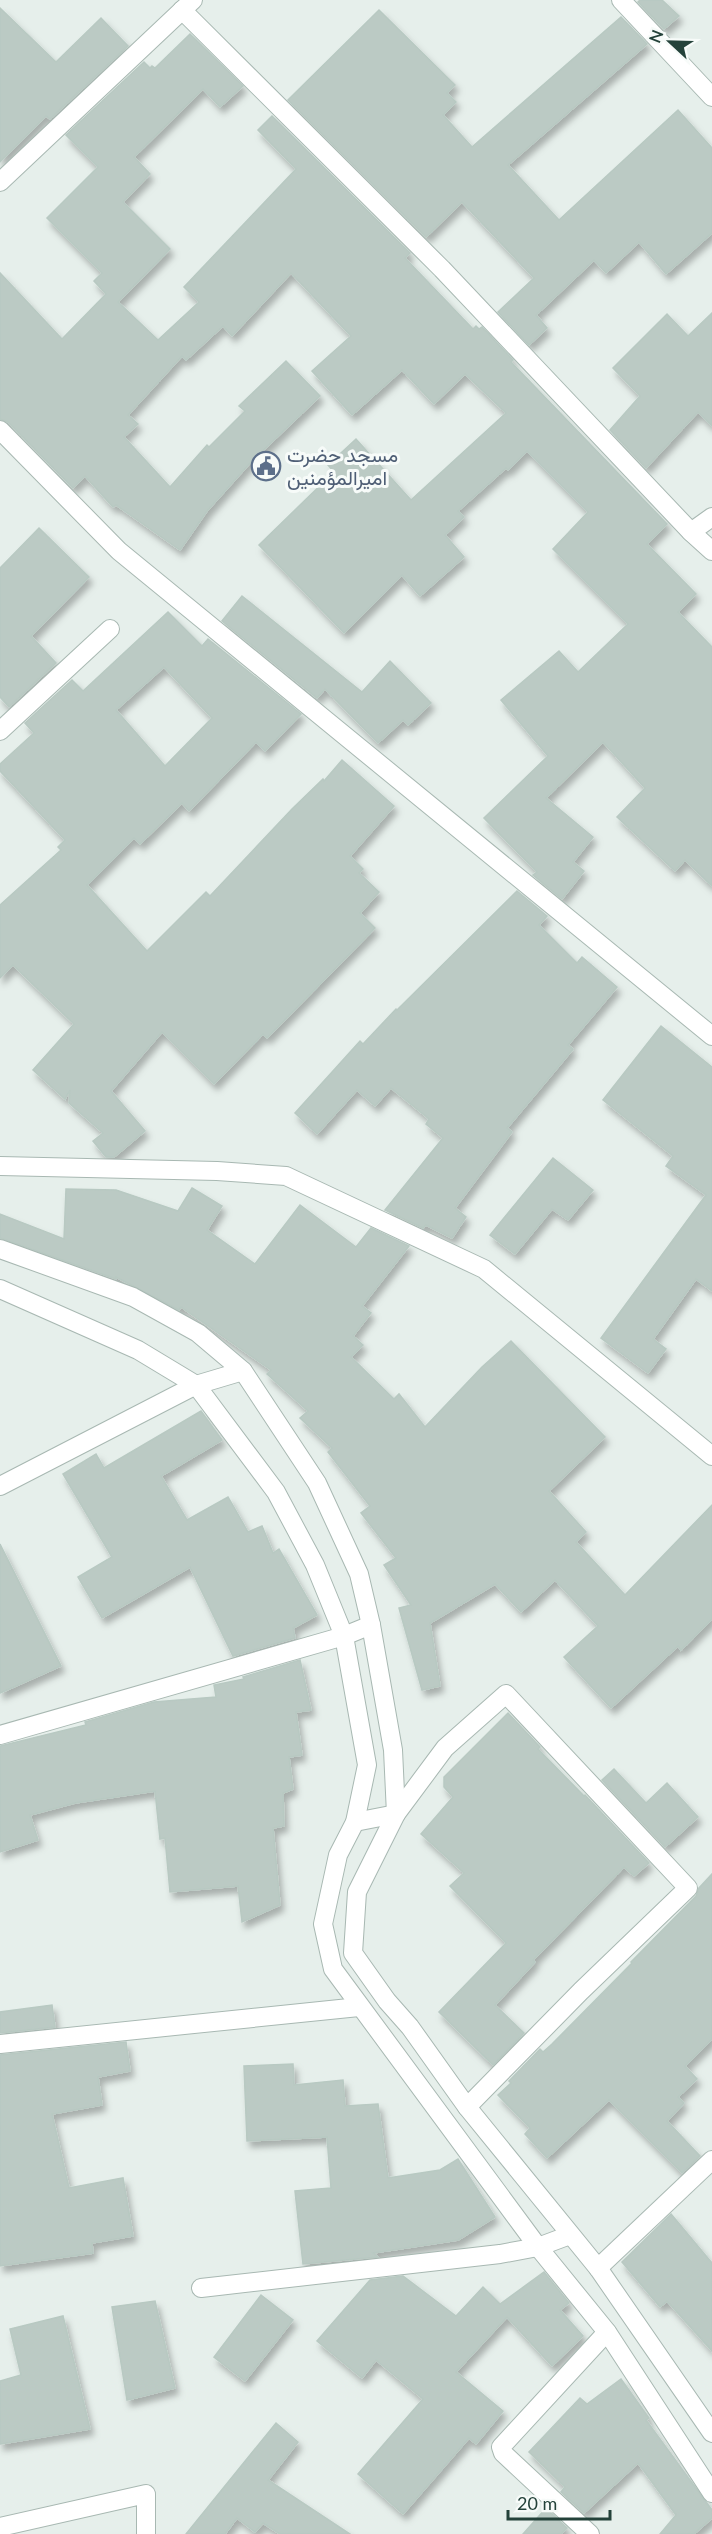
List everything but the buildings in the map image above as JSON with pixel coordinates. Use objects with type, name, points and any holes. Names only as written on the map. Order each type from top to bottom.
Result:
[{"type":"street","points":[[621,0],[712,97]]},
{"type":"street","points":[[0,182],[188,5],[691,532],[712,551]]},
{"type":"street","points":[[0,430],[119,551],[712,1036]]},
{"type":"street","points":[[691,532],[712,517]]},
{"type":"street","points":[[0,731],[110,629]]},
{"type":"street","points":[[0,1166],[216,1171],[286,1176],[484,1269],[712,1456]]},
{"type":"street","points":[[0,1249],[133,1297],[198,1333],[243,1371],[317,1483],[359,1574],[371,1625],[393,1750],[396,1814]]},
{"type":"street","points":[[0,1289],[138,1350],[196,1385],[276,1492],[315,1565],[344,1636],[367,1765],[355,1822],[338,1855],[323,1924],[333,1969],[538,2247],[607,2332],[712,2493]]},
{"type":"street","points":[[0,1486],[196,1385],[243,1371]]},
{"type":"street","points":[[0,1735],[344,1636],[371,1625]]},
{"type":"street","points":[[467,2107],[581,1991],[688,1888],[506,1694],[445,1748],[396,1814],[357,1892],[353,1953],[467,2107],[598,2268],[710,2425]]},
{"type":"street","points":[[355,1822],[396,1814]]},
{"type":"street","points":[[0,2044],[359,2007]]},
{"type":"street","points":[[598,2268],[712,2160]]},
{"type":"street","points":[[201,2288],[500,2254],[538,2247],[570,2235]]},
{"type":"street","points":[[590,2534],[503,2452],[501,2447],[607,2332]]},
{"type":"street","points":[[0,2527],[146,2494],[146,2534]]},
{"type":"place","name":"مسجد حضرت امیرالمؤمنین","points":[[266,466]]}]
